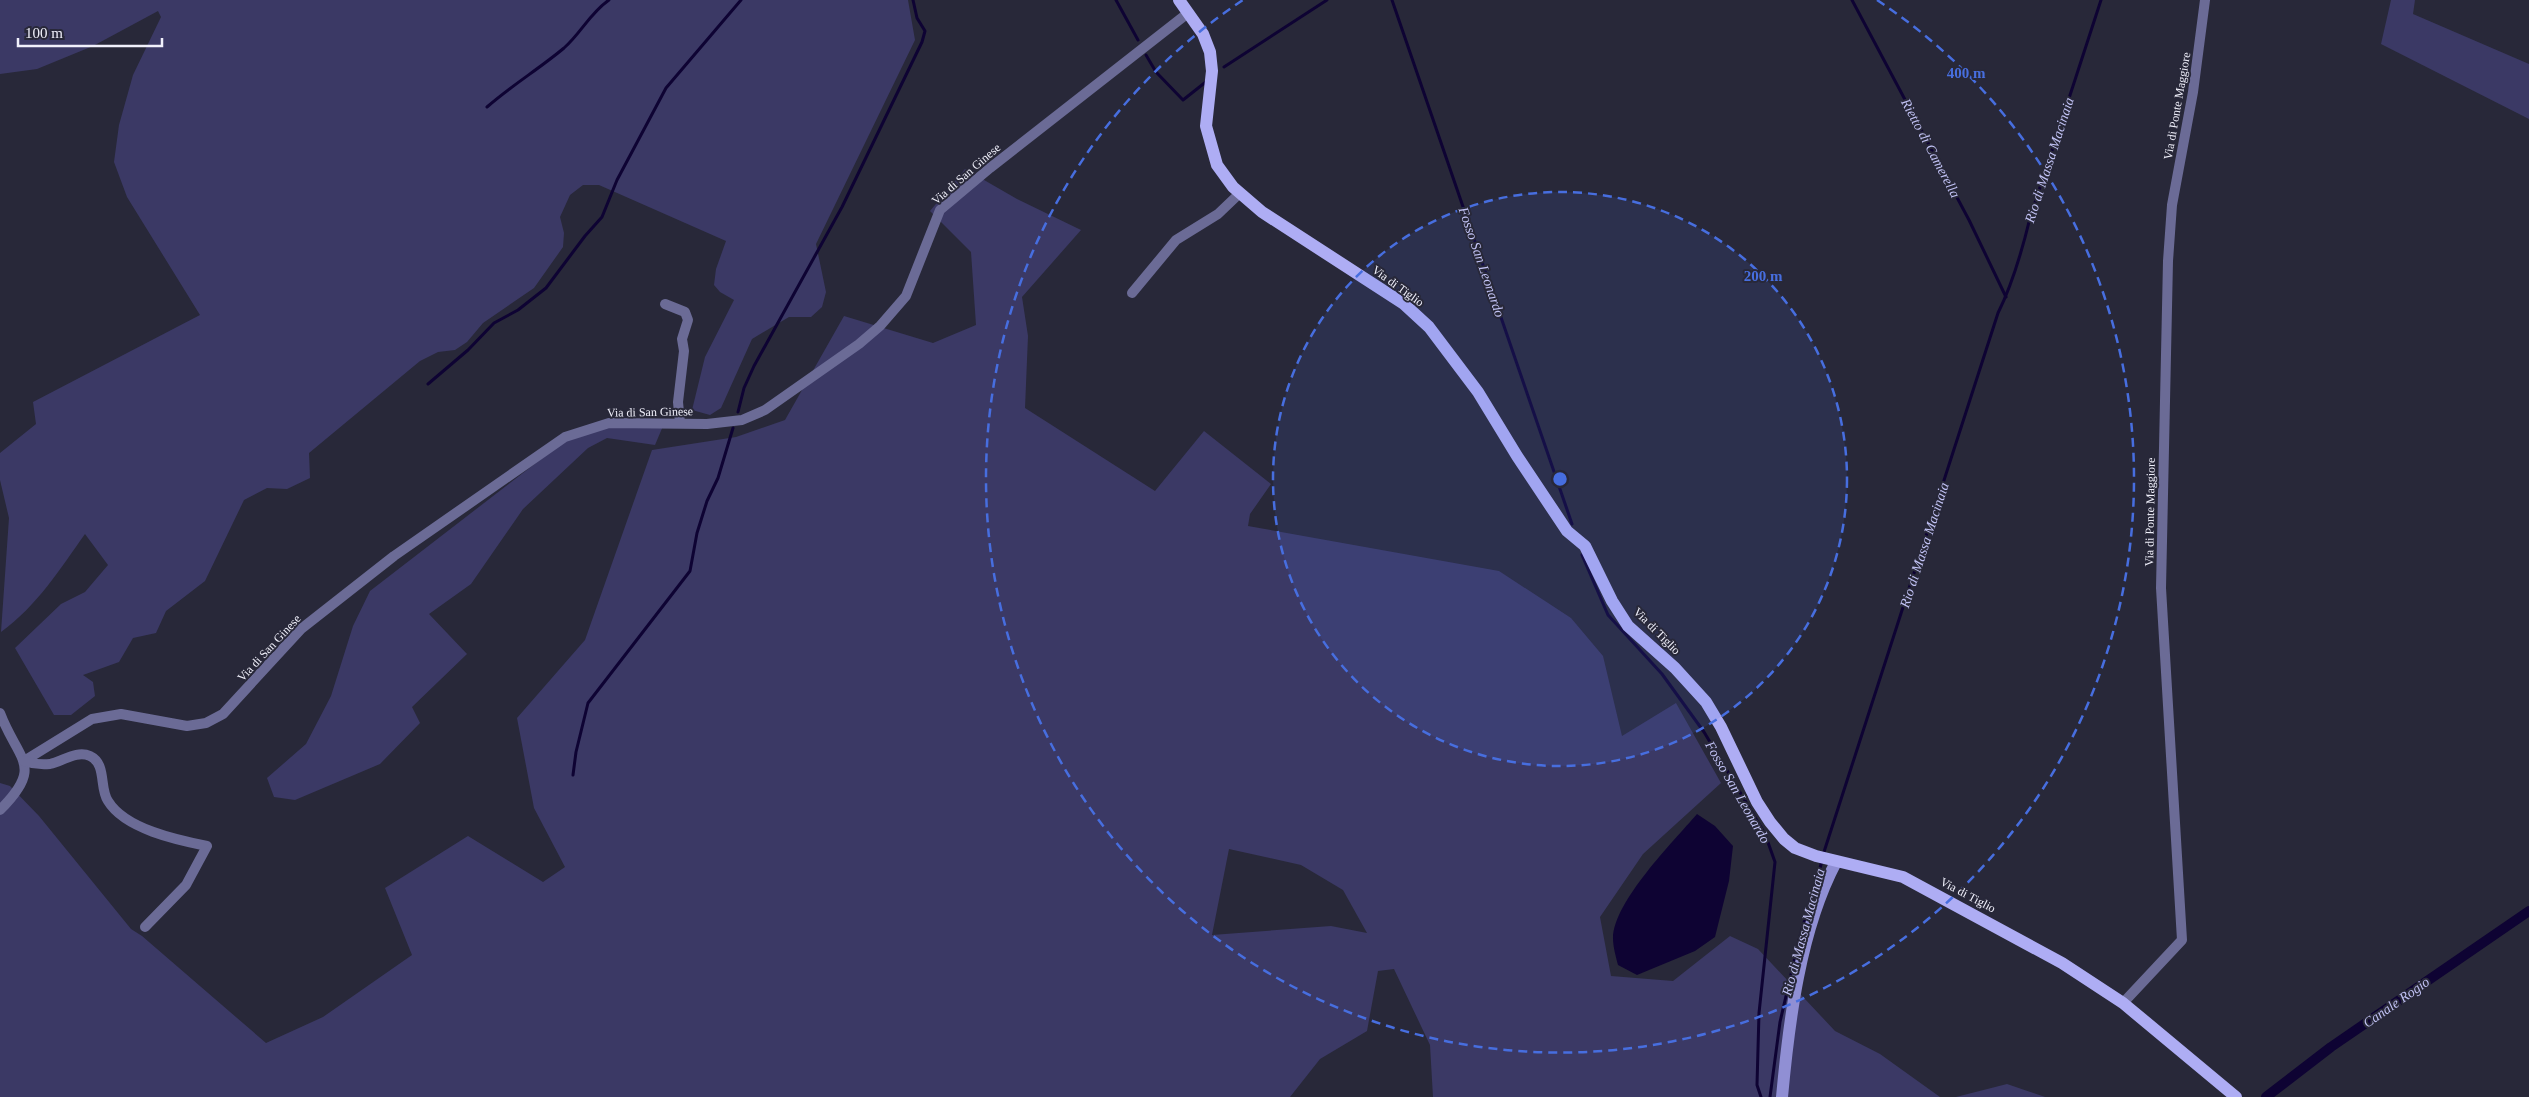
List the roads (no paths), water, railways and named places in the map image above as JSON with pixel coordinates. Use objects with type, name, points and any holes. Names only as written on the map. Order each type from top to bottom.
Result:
[{"type":"main road","name":"Via di Tiglio","points":[[1179,0],[1203,34],[1210,52],[1212,71],[1206,126],[1217,166],[1240,193],[1262,212],[1404,304],[1428,327],[1478,392],[1517,456],[1567,531],[1585,546],[1612,601],[1628,626],[1675,668],[1706,702],[1770,822],[1796,848],[1833,861],[1903,876],[2062,963],[2123,1003],[2236,1097]]},
{"type":"street","name":"Via di Ponte Maggiore","points":[[2123,1003],[2182,940],[2161,588],[2168,280],[2172,205],[2193,92],[2205,0]]},
{"type":"street","name":"Via di San Ginese","points":[[24,761],[92,719],[121,714],[187,726],[206,723],[223,714],[238,700],[301,629],[394,556],[565,437],[610,423],[727,422],[754,415],[771,406],[859,344],[880,326],[906,296],[940,210],[990,168],[1188,13]]},
{"type":"street","points":[[1132,293],[1176,240],[1218,214],[1240,193]]},
{"type":"street","points":[[665,304],[684,312],[688,320],[682,339],[684,351],[678,402],[680,423]]},
{"type":"street","points":[[0,713],[7,732],[24,761],[26,773],[25,779],[12,798],[0,810]]},
{"type":"street","points":[[24,761],[37,765],[52,763],[74,755],[90,756],[99,764],[107,801],[121,814],[153,832],[207,846],[186,885],[145,927]]},
{"type":"street","points":[[1782,1097],[1789,1022],[1807,945],[1833,861]]},
{"type":"waterway","points":[[487,107],[564,48],[596,11],[609,0]]},
{"type":"waterway","points":[[428,384],[468,350],[494,323],[518,310],[546,288],[585,236],[602,217],[617,180],[666,88],[741,0]]},
{"type":"waterway","points":[[738,412],[744,388],[754,366],[842,207],[922,42],[925,31],[917,18],[913,0]]},
{"type":"waterway","points":[[1116,0],[1138,40]]},
{"type":"waterway","points":[[1224,67],[1327,0]]},
{"type":"waterway","name":"Fosso San Leonardo","points":[[1392,0],[1572,524]]},
{"type":"waterway","name":"Rietto di Camerella","points":[[1852,0],[1969,220],[2006,297]]},
{"type":"waterway","name":"Rio di Massa Macinaia","points":[[1823,855],[1998,313],[2017,267],[2030,218],[2101,0]]},
{"type":"waterway","points":[[1146,55],[1156,72],[1183,100],[1207,81]]},
{"type":"waterway","points":[[573,775],[576,752],[588,703],[690,571],[697,533],[707,501],[718,478],[733,428]]},
{"type":"waterway","name":"Fosso San Leonardo","points":[[1582,555],[1608,615],[1662,674],[1704,732],[1765,834],[1775,862],[1759,1013],[1757,1085],[1761,1097]]},
{"type":"waterway","name":"Rio di Massa Macinaia","points":[[1770,1097],[1780,1022],[1799,940],[1822,861]]},
{"type":"waterway","name":"Canale Rogio","points":[[2266,1097],[2331,1047],[2529,911]]}]
